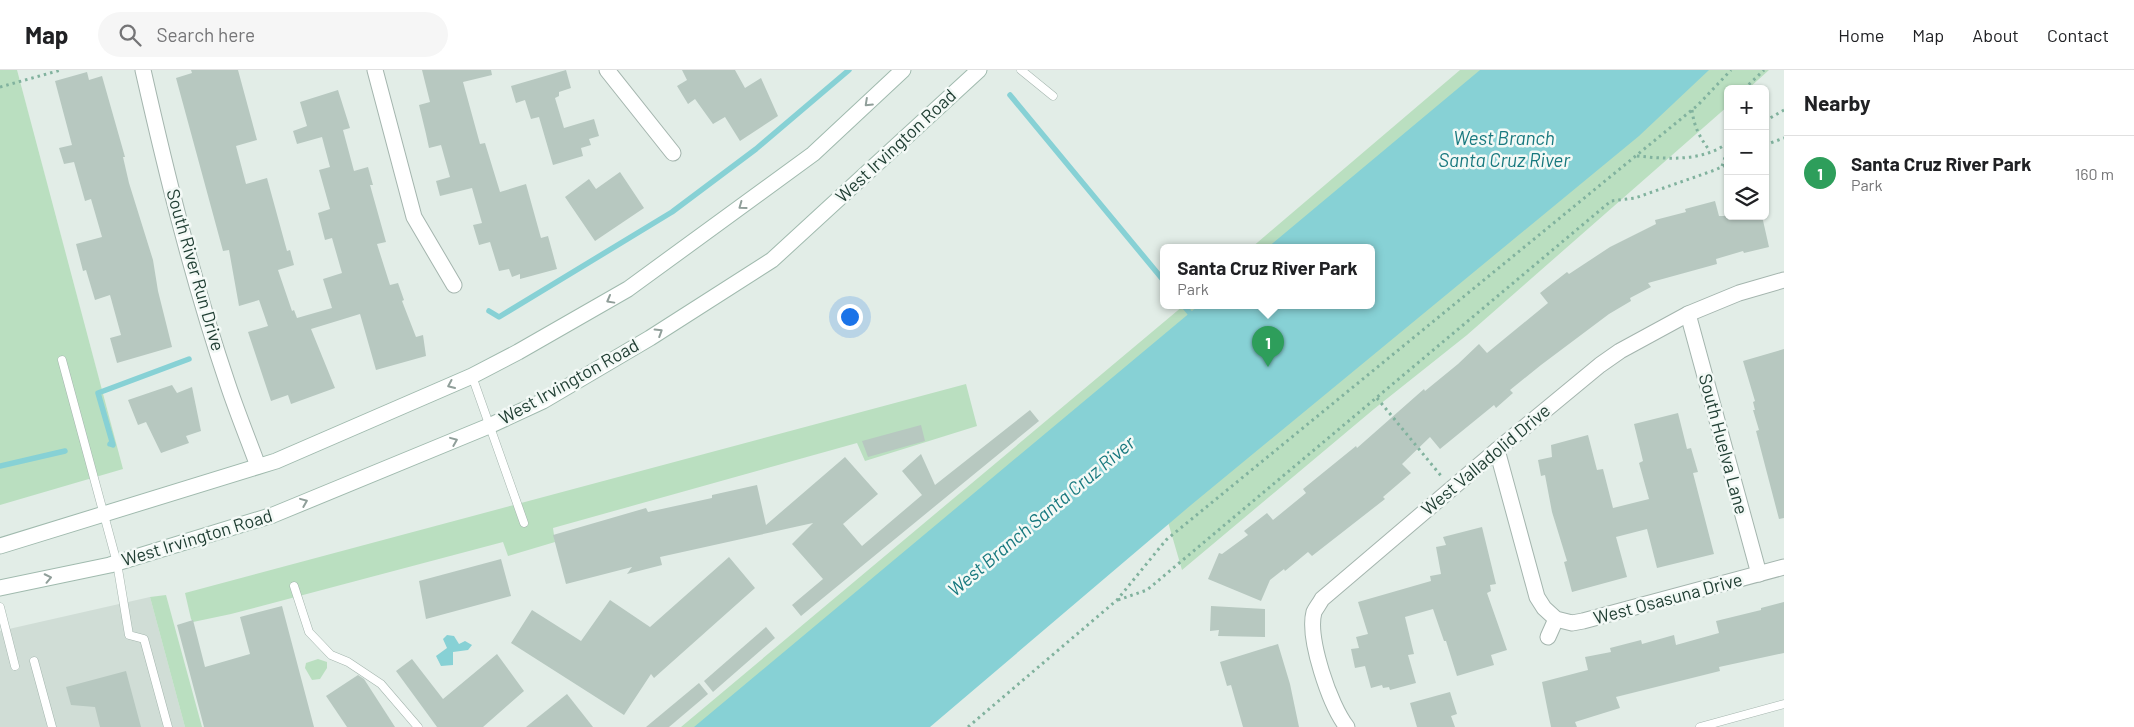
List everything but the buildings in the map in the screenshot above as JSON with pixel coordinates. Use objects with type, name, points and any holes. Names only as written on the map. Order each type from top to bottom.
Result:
[{"type":"street","name":"South River Run Drive","points":[[143,70],[162,153],[194,276],[228,385],[258,466]]},
{"type":"street","points":[[375,70],[414,217],[454,284]]},
{"type":"street","points":[[607,70],[673,153]]},
{"type":"street","points":[[0,546],[276,461],[472,376],[628,289],[813,154],[903,70]]},
{"type":"street","name":"West Irvington Road","points":[[0,588],[117,563],[273,515],[489,426],[543,401],[650,338],[772,260],[979,70]]},
{"type":"street","name":"West Valladolid Drive","points":[[1347,727],[1336,710],[1324,677],[1308,610],[1600,365],[1643,336],[1688,314],[1739,293],[1784,280]]},
{"type":"street","name":"South Huelva Lane","points":[[1688,314],[1759,574]]},
{"type":"street","points":[[1497,450],[1533,586],[1544,608],[1554,618],[1548,637]]},
{"type":"street","name":"West Osasuna Drive","points":[[1554,618],[1572,623],[1583,621],[1784,567]]},
{"type":"lane","points":[[1020,70],[1053,96]]},
{"type":"lane","points":[[62,360],[117,563],[129,635],[144,639],[168,727]]},
{"type":"lane","points":[[472,376],[524,523]]},
{"type":"lane","points":[[294,586],[309,632],[331,655],[348,662],[381,684],[418,727]]},
{"type":"lane","points":[[0,607],[15,666]]},
{"type":"lane","points":[[34,661],[52,727]]},
{"type":"lane","points":[[1700,727],[1784,704]]},
{"type":"path","points":[[0,87],[61,70]]},
{"type":"path","points":[[968,727],[1117,600],[1166,540],[1692,110],[1731,70]]},
{"type":"path","points":[[1748,85],[1764,70]]},
{"type":"path","points":[[1692,110],[1698,136],[1710,151]]},
{"type":"path","points":[[1769,119],[1784,110]]},
{"type":"path","points":[[1769,144],[1784,138]]},
{"type":"path","points":[[1636,156],[1692,158],[1724,144]]},
{"type":"path","points":[[1117,600],[1147,590],[1610,201],[1635,198],[1722,167],[1724,161]]},
{"type":"path","points":[[1377,398],[1452,488]]},
{"type":"shaded area","points":[[150,597],[185,727],[0,727],[0,631]]},
{"type":"green space","points":[[0,70],[17,70],[123,469],[0,505]]},
{"type":"green space","name":"West Branch Santa Cruz River","points":[[1460,70],[1769,70],[1752,85],[1724,85],[1724,110],[1467,335],[1374,409],[1182,570],[1168,522],[927,727],[681,727],[1179,309],[1375,309],[1375,244],[1256,244]]},
{"type":"green space","points":[[966,384],[977,426],[865,461],[857,443],[553,528],[555,542],[508,556],[503,542],[231,614],[193,622],[191,619],[185,593]]},
{"type":"green space","points":[[166,595],[202,727],[185,727],[150,597]]},
{"type":"green space","points":[[318,659],[327,662],[327,668],[320,679],[312,680],[305,668],[306,663]]},
{"type":"water","name":"West Branch Santa Cruz River","points":[[1480,70],[1709,70],[1639,136],[1191,505],[930,727],[694,727],[1194,309],[1375,309],[1375,244],[1272,244]]},
{"type":"water","points":[[447,635],[454,636],[459,644],[465,641],[472,645],[468,650],[453,652],[453,665],[441,666],[436,656],[447,648],[443,639]]},
{"type":"waterway","points":[[489,311],[499,317],[672,212],[756,149],[849,70]]},
{"type":"waterway","points":[[1010,95],[1160,276]]},
{"type":"waterway","points":[[1186,309],[1194,318]]},
{"type":"waterway","points":[[110,444],[113,445],[98,393],[189,359]]},
{"type":"waterway","points":[[0,466],[65,451]]},
{"type":"place","name":"Santa Cruz River Park","points":[[1268,367]]}]
